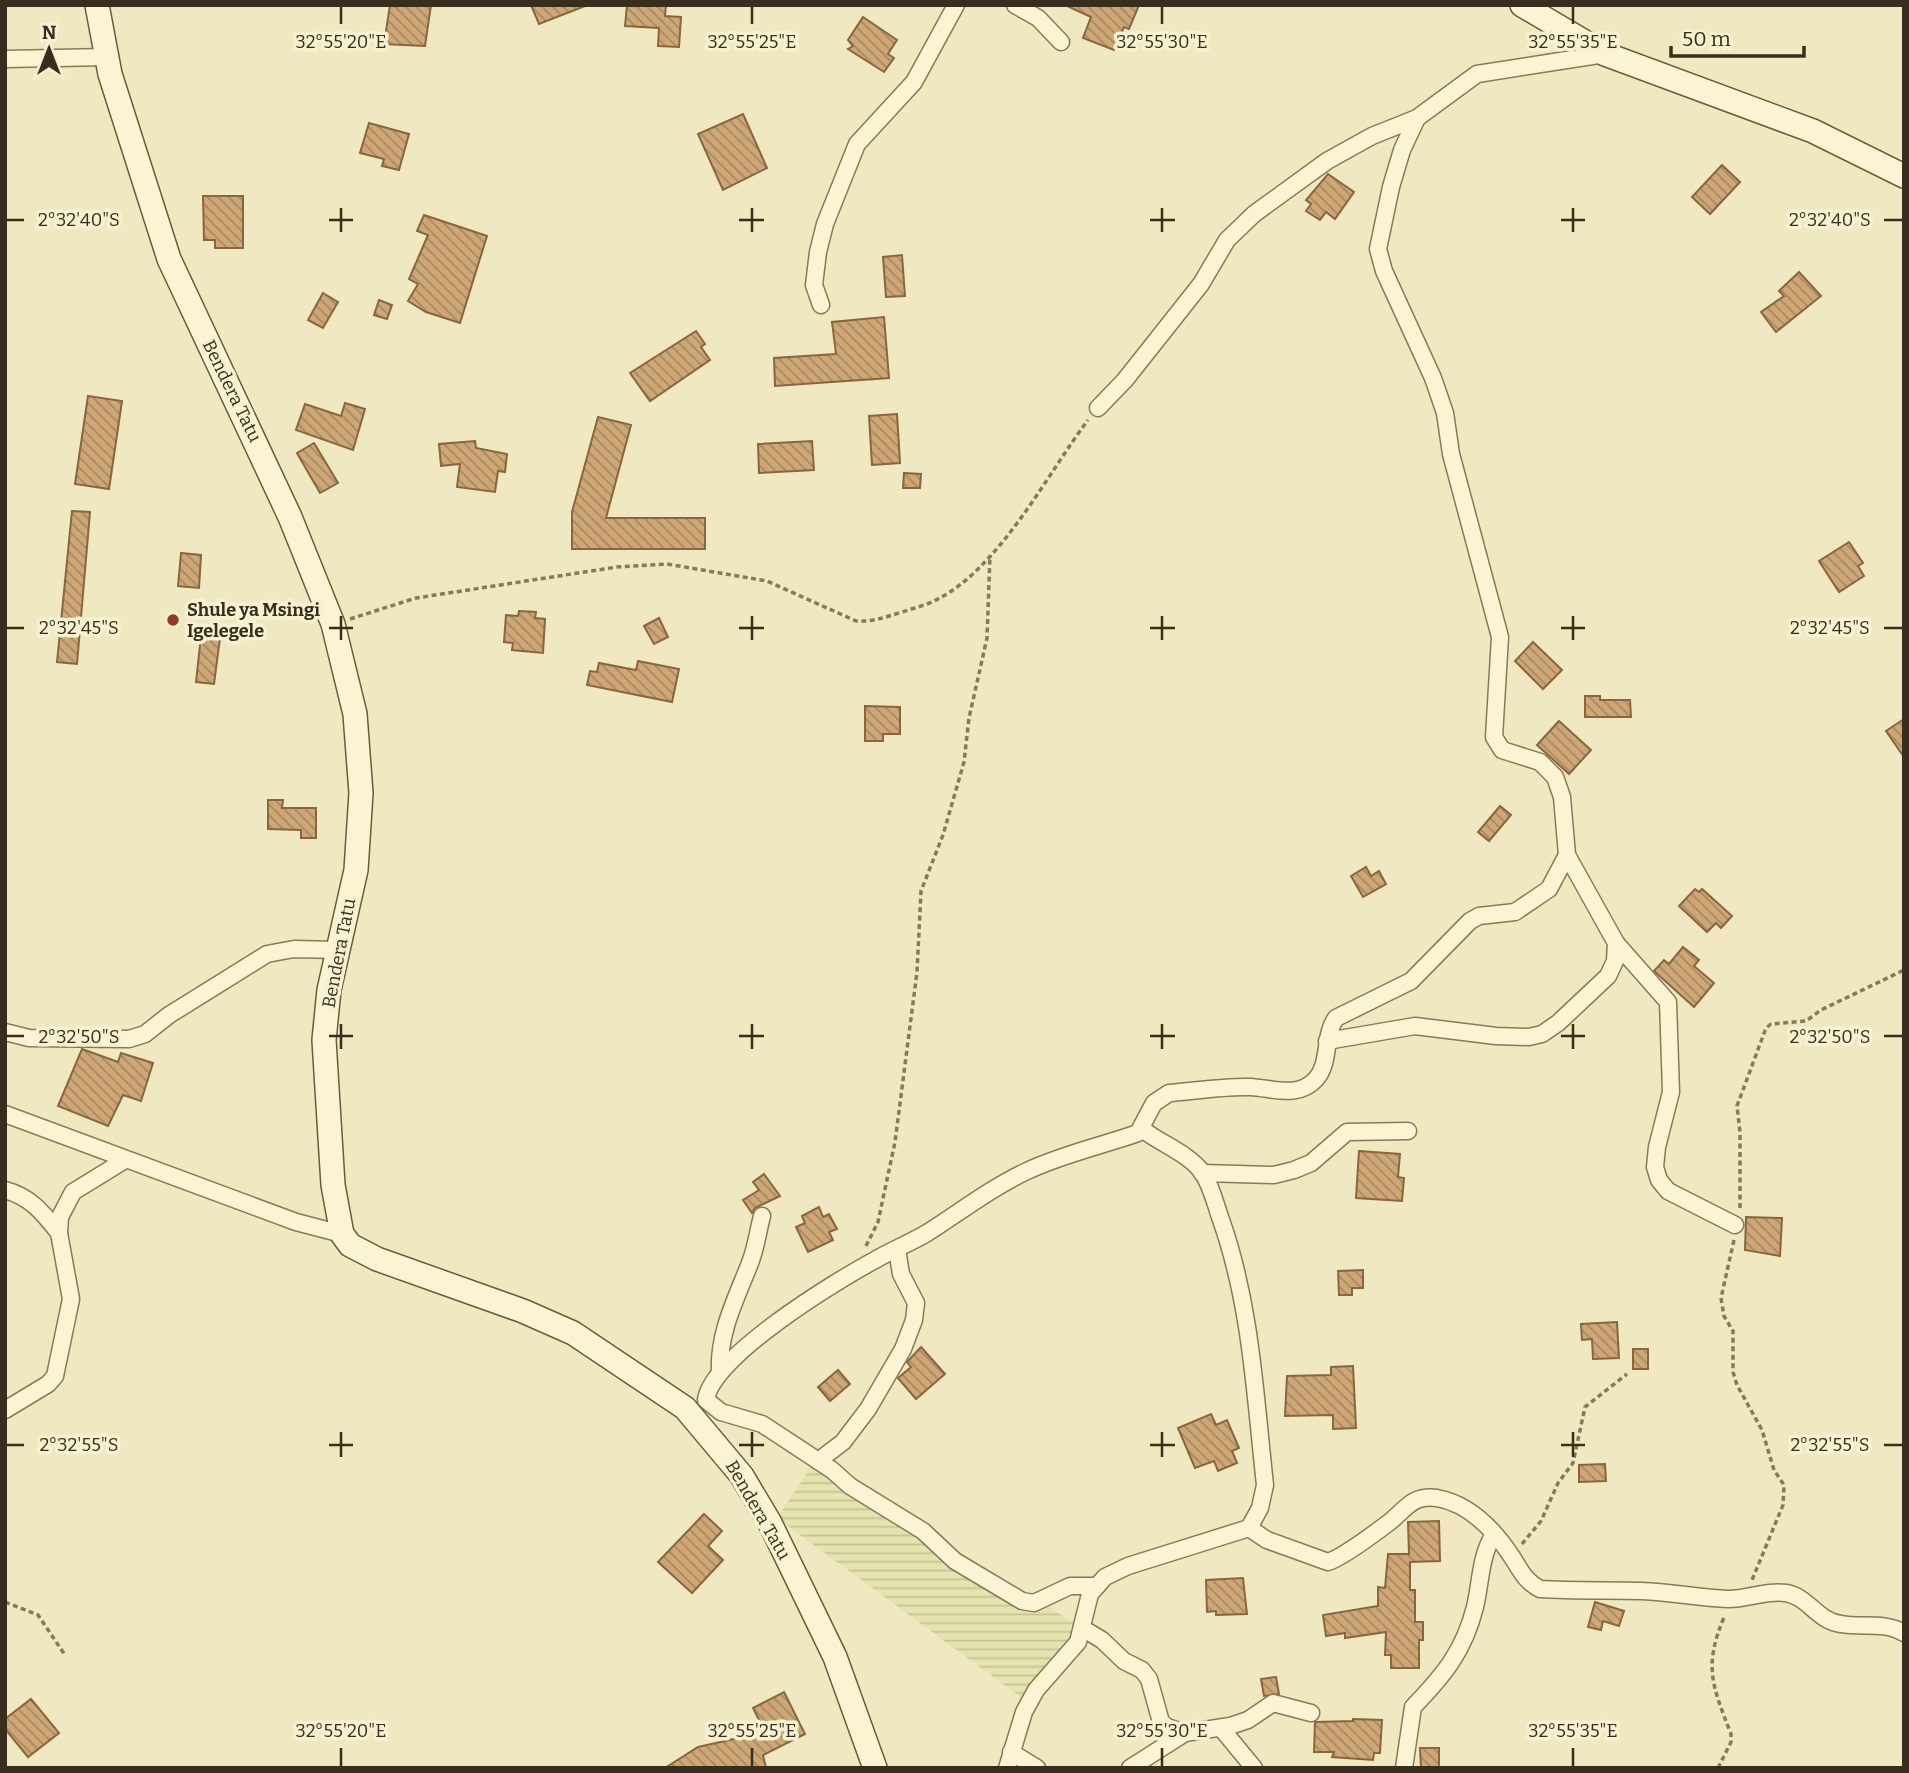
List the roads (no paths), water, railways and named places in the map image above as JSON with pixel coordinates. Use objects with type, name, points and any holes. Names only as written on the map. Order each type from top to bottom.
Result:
[{"type":"main road","name":"Bendera Tatu","points":[[97,5],[107,57],[169,259],[279,492],[333,624],[355,715],[360,793],[356,870],[329,990],[324,1040],[333,1185],[342,1234],[350,1245],[377,1259],[523,1311],[573,1333],[685,1408],[736,1467],[770,1523],[835,1657],[875,1768]]},
{"type":"main road","points":[[1522,5],[1605,54],[1813,131],[1904,176]]},
{"type":"street","points":[[821,305],[814,285],[818,252],[825,224],[857,144],[914,82],[943,34],[956,5]]},
{"type":"street","points":[[1014,5],[1038,18],[1061,42]]},
{"type":"street","points":[[1098,408],[1125,380],[1201,284],[1227,240],[1254,214],[1327,161],[1372,136],[1417,118],[1460,83],[1477,74],[1605,54]]},
{"type":"street","points":[[5,59],[107,57]]},
{"type":"street","points":[[1417,118],[1402,150],[1378,249],[1384,271],[1428,365],[1445,414],[1451,454],[1500,637],[1494,737],[1502,750],[1540,762],[1555,777],[1562,797],[1567,855],[1616,943],[1668,1002],[1671,1092],[1657,1147],[1655,1167],[1659,1180],[1668,1191],[1735,1225]]},
{"type":"street","points":[[1097,1586],[1070,1586],[1034,1603],[1022,1601],[955,1561],[923,1531],[850,1486],[762,1424],[721,1412],[711,1406],[706,1400],[707,1390],[720,1372],[746,1346],[850,1275],[1026,1171],[1142,1129],[1154,1102],[1169,1093],[1251,1087],[1276,1093],[1307,1086],[1321,1070],[1330,1026],[1336,1018],[1411,981],[1479,916],[1515,912],[1549,888],[1567,855]]},
{"type":"street","points":[[1327,1041],[1415,1026],[1496,1036],[1542,1034],[1608,976],[1615,961],[1616,943]]},
{"type":"street","points":[[5,1032],[29,1038],[129,1039],[145,1034],[169,1015],[267,954],[294,949],[338,950]]},
{"type":"street","points":[[5,1114],[296,1222],[342,1234]]},
{"type":"street","points":[[1037,1768],[1009,1760],[1024,1713],[1036,1690],[1078,1642],[1090,1594],[1105,1577],[1128,1566],[1249,1528],[1260,1508],[1265,1485],[1249,1336],[1234,1255],[1202,1173],[1191,1160],[1161,1144],[1142,1129]]},
{"type":"street","points":[[1202,1173],[1273,1175],[1311,1163],[1347,1132],[1408,1131]]},
{"type":"street","points":[[5,1410],[48,1384],[55,1376],[71,1300],[59,1233],[62,1210],[73,1192],[125,1160]]},
{"type":"street","points":[[5,1190],[25,1197],[59,1233]]},
{"type":"street","points":[[720,1372],[719,1352],[724,1331],[751,1260],[762,1216]]},
{"type":"street","points":[[818,1461],[843,1442],[868,1409],[889,1375],[910,1329],[915,1303],[901,1275],[897,1249]]},
{"type":"street","points":[[1249,1528],[1267,1540],[1328,1562],[1391,1522],[1399,1511],[1421,1497],[1458,1504],[1494,1534],[1527,1582],[1540,1589],[1644,1591],[1694,1598],[1735,1599],[1770,1592],[1789,1593],[1807,1603],[1824,1620],[1842,1625],[1880,1624],[1904,1633]]},
{"type":"street","points":[[1404,1768],[1409,1716],[1413,1707],[1458,1657],[1475,1604],[1486,1547],[1494,1534]]},
{"type":"street","points":[[1082,1628],[1102,1640],[1124,1661],[1142,1670],[1149,1679],[1161,1722],[1185,1733]]},
{"type":"street","points":[[1130,1768],[1185,1733],[1221,1728],[1248,1720],[1273,1703],[1311,1713]]},
{"type":"street","points":[[1221,1728],[1254,1768]]},
{"type":"place","name":"Shule ya Msingi Igelegele","points":[[173,620]]}]
